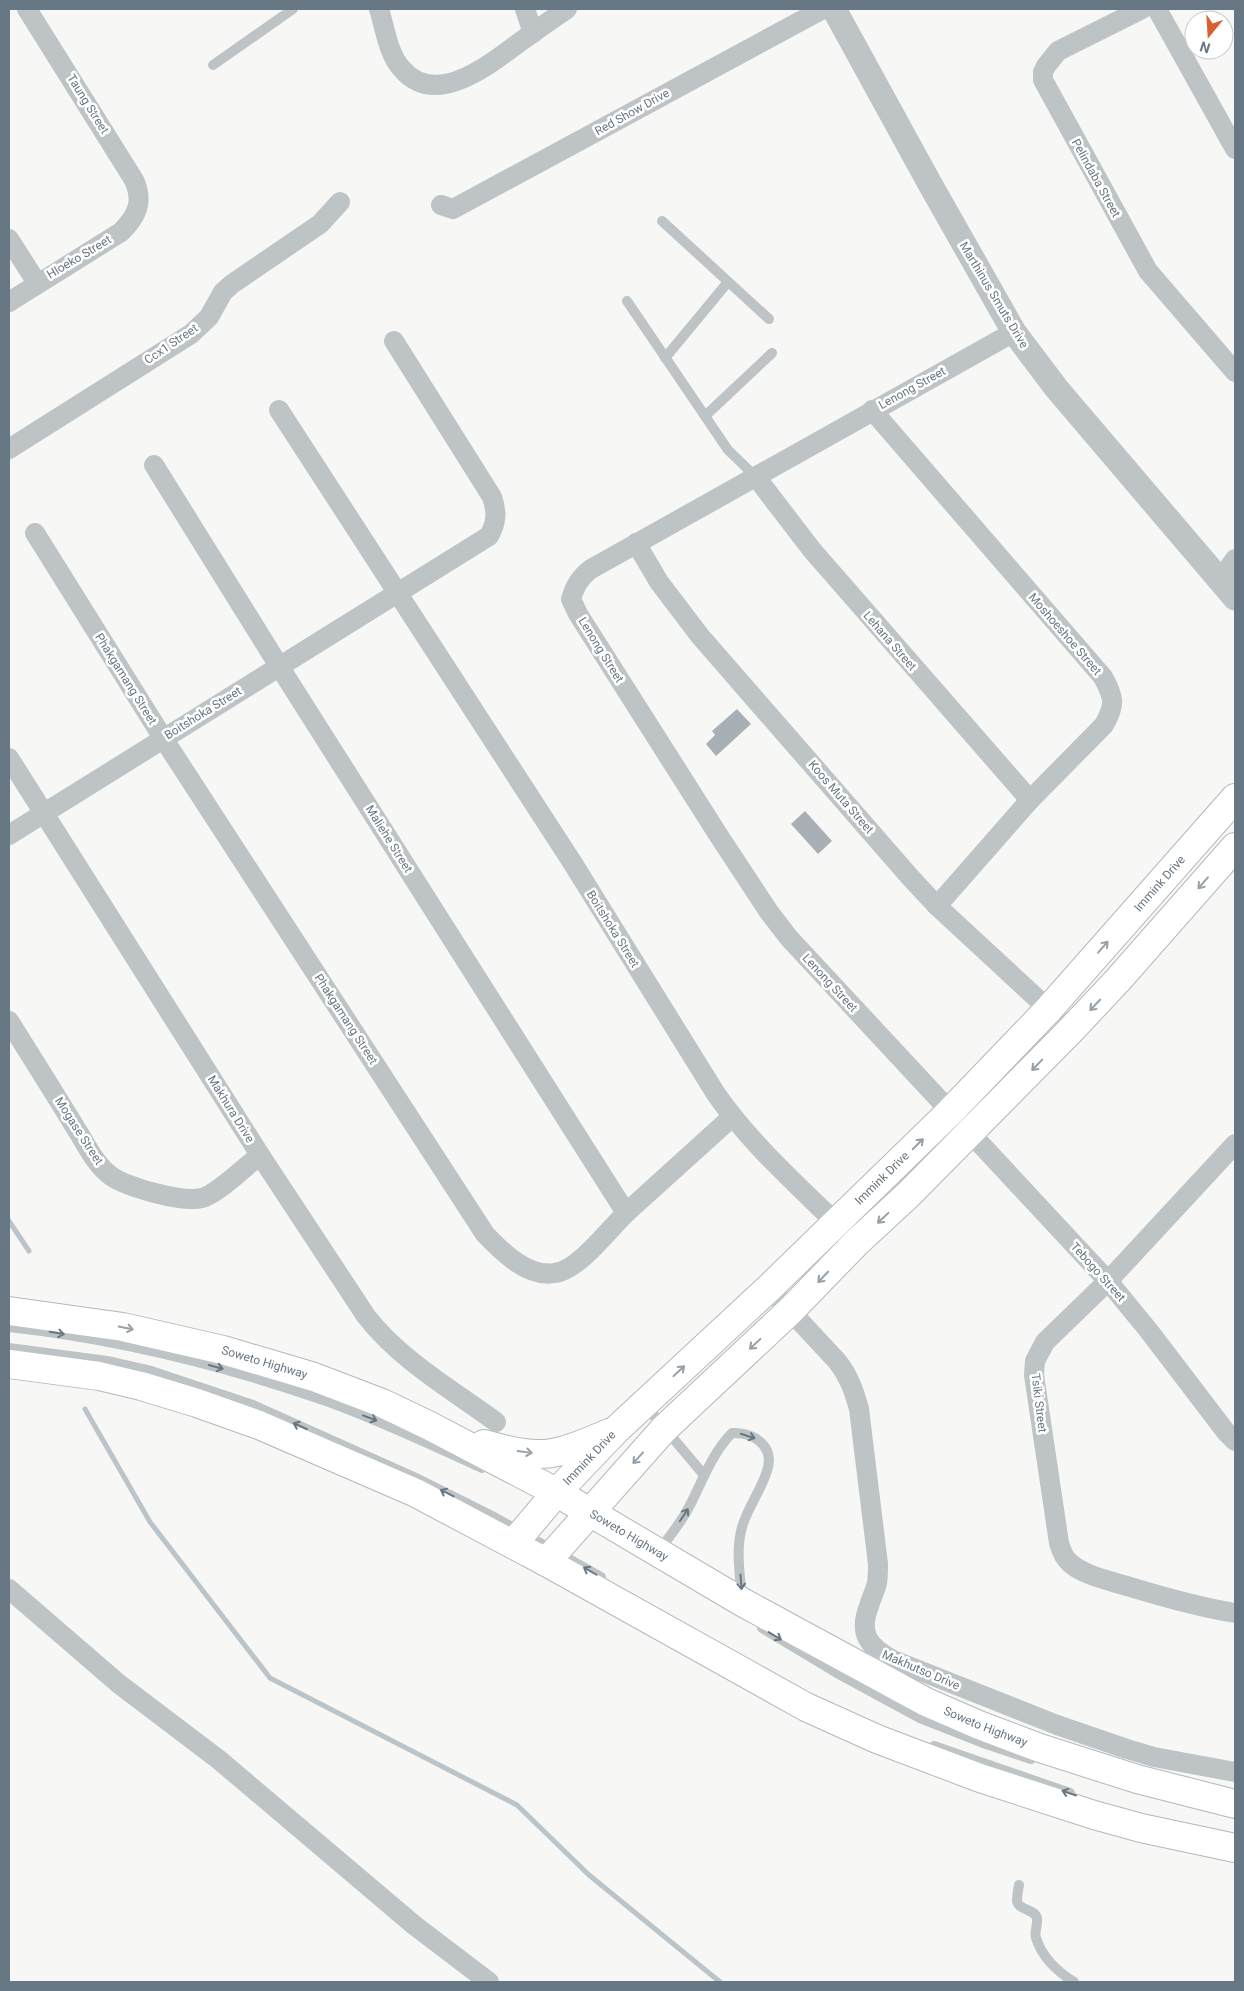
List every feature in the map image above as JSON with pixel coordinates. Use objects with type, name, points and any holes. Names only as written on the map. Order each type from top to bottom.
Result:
[{"type":"main road","name":"Immink Drive","points":[[518,1539],[550,1501],[616,1430],[837,1223],[950,1112],[1048,1010],[1235,798]]},
{"type":"main road","points":[[551,1556],[664,1429],[790,1311],[856,1243],[971,1133],[1071,1030],[1118,980],[1235,847]]},
{"type":"main road","name":"Soweto Highway","points":[[9,1310],[123,1327],[223,1350],[314,1378],[382,1403],[428,1425],[550,1501],[583,1519],[658,1553],[748,1612],[926,1702],[978,1725],[1040,1748],[1137,1779],[1235,1804]]},
{"type":"main road","points":[[9,1364],[99,1376],[197,1403],[276,1433],[518,1539],[551,1556],[806,1707],[877,1739],[980,1778],[1094,1815],[1141,1828],[1235,1848]]},
{"type":"main road","points":[[428,1425],[502,1449],[538,1454],[556,1452],[616,1430]]},
{"type":"street","name":"Taung Street","points":[[27,9],[134,180],[138,190],[139,203]]},
{"type":"street","points":[[379,9],[394,57],[402,69],[412,79],[430,84],[445,84],[457,81],[487,67],[567,9]]},
{"type":"street","points":[[526,9],[533,33]]},
{"type":"street","name":"Red Show Drive","points":[[441,205],[453,209],[822,9]]},
{"type":"street","name":"Marthinus Smuts Drive","points":[[834,9],[1014,332],[1057,389],[1228,589]]},
{"type":"street","name":"Pelindaba Street","points":[[1142,9],[1058,51],[1046,66],[1043,72],[1043,80],[1148,271],[1235,372]]},
{"type":"street","points":[[1157,9],[1235,149]]},
{"type":"street","name":"Ccx1 Street","points":[[9,449],[190,334],[209,316],[223,292],[244,275],[320,224],[340,202]]},
{"type":"street","name":"Hloeko Street","points":[[9,302],[120,232],[134,217],[139,203]]},
{"type":"street","points":[[9,240],[37,283]]},
{"type":"street","name":"Lenong Street","points":[[950,1112],[802,952],[769,912],[571,599],[573,591],[583,576],[636,543],[1014,332]]},
{"type":"street","name":"Boitshoka Street","points":[[9,835],[489,536],[496,520],[497,510],[492,497],[394,341]]},
{"type":"street","name":"Boitshoka Street","points":[[279,410],[572,862],[732,1117],[856,1243]]},
{"type":"street","name":"Moshoeshoe Street","points":[[872,410],[1103,677],[1114,702],[1104,725],[1030,800],[937,906]]},
{"type":"street","name":"Maliehe Street","points":[[154,464],[279,666],[626,1213]]},
{"type":"street","name":"Lehana Street","points":[[756,477],[812,550],[1030,800]]},
{"type":"street","name":"Phakgamang Street","points":[[35,533],[163,738],[479,1226],[490,1240],[511,1258],[532,1271],[555,1273],[566,1270],[584,1256],[626,1213],[732,1117]]},
{"type":"street","name":"Koos Muta Street","points":[[636,543],[659,582],[700,636],[910,877],[937,906],[1071,1030]]},
{"type":"street","points":[[1228,589],[1235,559]]},
{"type":"street","name":"Makhura Drive","points":[[9,758],[260,1156],[380,1333],[410,1360],[496,1422]]},
{"type":"street","name":"Mogase Street","points":[[9,1021],[101,1167],[111,1176],[164,1196],[202,1198],[260,1156]]},
{"type":"street","name":"Tebogo Street","points":[[950,1112],[1108,1281],[1235,1441]]},
{"type":"street","name":"Tsiki Street","points":[[1235,1144],[1108,1281],[1045,1342],[1035,1361],[1034,1374],[1059,1543],[1062,1552],[1069,1562],[1089,1574],[1184,1603],[1235,1613]]},
{"type":"street","name":"Makhutso Drive","points":[[768,1288],[837,1361],[846,1372],[854,1388],[859,1409],[878,1564],[876,1584],[868,1607],[864,1627],[866,1636],[876,1650],[892,1660],[1110,1744],[1154,1757],[1235,1772]]},
{"type":"street","points":[[9,1589],[119,1684],[218,1759],[414,1925],[489,1982]]},
{"type":"lane","points":[[213,65],[293,9]]},
{"type":"lane","points":[[662,221],[769,319]]},
{"type":"lane","points":[[665,358],[728,282]]},
{"type":"lane","points":[[627,301],[728,450],[756,477]]},
{"type":"lane","points":[[705,416],[772,354]]},
{"type":"lane","name":"Soweto Highway","points":[[9,1327],[52,1332],[135,1348],[206,1364],[269,1382],[393,1427],[489,1471]]},
{"type":"lane","points":[[9,1348],[107,1361],[151,1371],[252,1405],[416,1478],[518,1539]]},
{"type":"lane","points":[[644,1404],[704,1475]]},
{"type":"lane","points":[[658,1553],[688,1509],[704,1475],[732,1433],[744,1433],[762,1442],[768,1456],[768,1470],[743,1524],[738,1546],[748,1612]]},
{"type":"lane","points":[[551,1556],[608,1581]]},
{"type":"lane","name":"Soweto Highway","points":[[748,1612],[837,1673],[920,1718],[986,1744],[1037,1760]]},
{"type":"lane","points":[[920,1742],[1079,1796]]},
{"type":"lane","points":[[1019,1885],[1018,1905],[1037,1918],[1036,1938],[1046,1956],[1059,1971],[1074,1982]]},
{"type":"building","points":[[737,709],[751,724],[716,756],[706,744],[715,735],[712,731]]},
{"type":"building","points":[[805,811],[832,841],[818,854],[791,824]]},
{"type":"waterway","points":[[9,1221],[29,1251]]},
{"type":"waterway","points":[[85,1409],[150,1522],[270,1678],[517,1805],[589,1875],[720,1982]]}]
